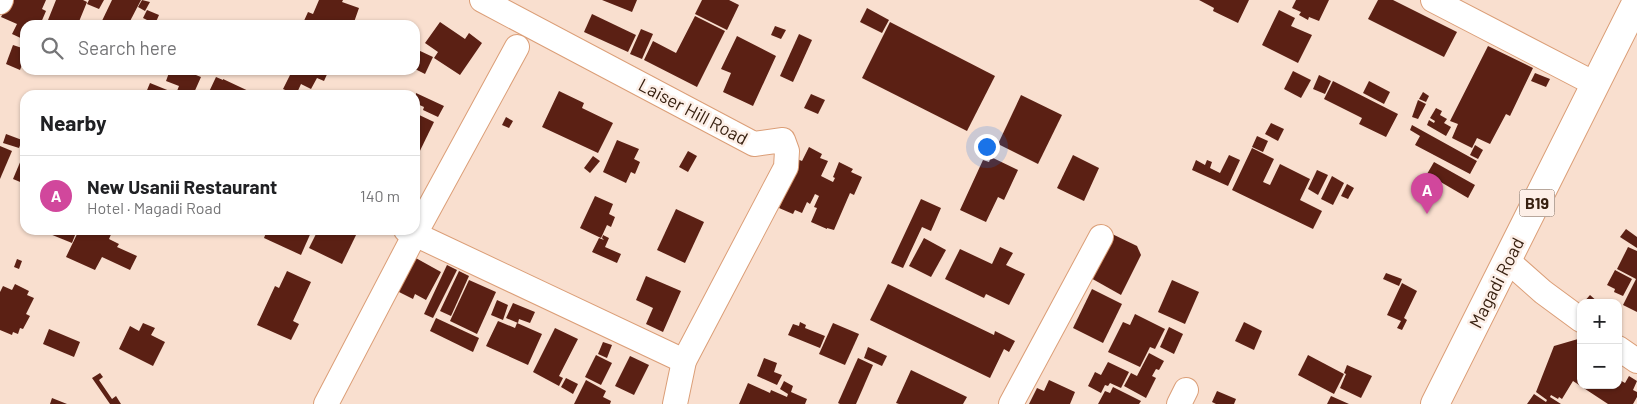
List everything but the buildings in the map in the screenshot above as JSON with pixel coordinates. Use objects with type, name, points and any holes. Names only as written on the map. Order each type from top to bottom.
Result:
[{"type":"highway","name":"Magadi Road","points":[[1435,404],[1637,1]]},
{"type":"street","name":"Laiser Hill Road","points":[[482,0],[754,144],[783,140],[787,151],[786,167],[684,361],[675,404]]},
{"type":"street","points":[[1433,0],[1595,84]]},
{"type":"street","points":[[420,215],[517,47]]},
{"type":"street","points":[[326,404],[409,235]]},
{"type":"street","points":[[416,235],[684,361]]},
{"type":"street","points":[[1011,404],[1101,237]]},
{"type":"street","points":[[1508,261],[1543,292],[1577,317]]},
{"type":"street","points":[[1622,351],[1637,361]]},
{"type":"place","name":"New Usanii Restaurant","points":[[1427,214]]}]
